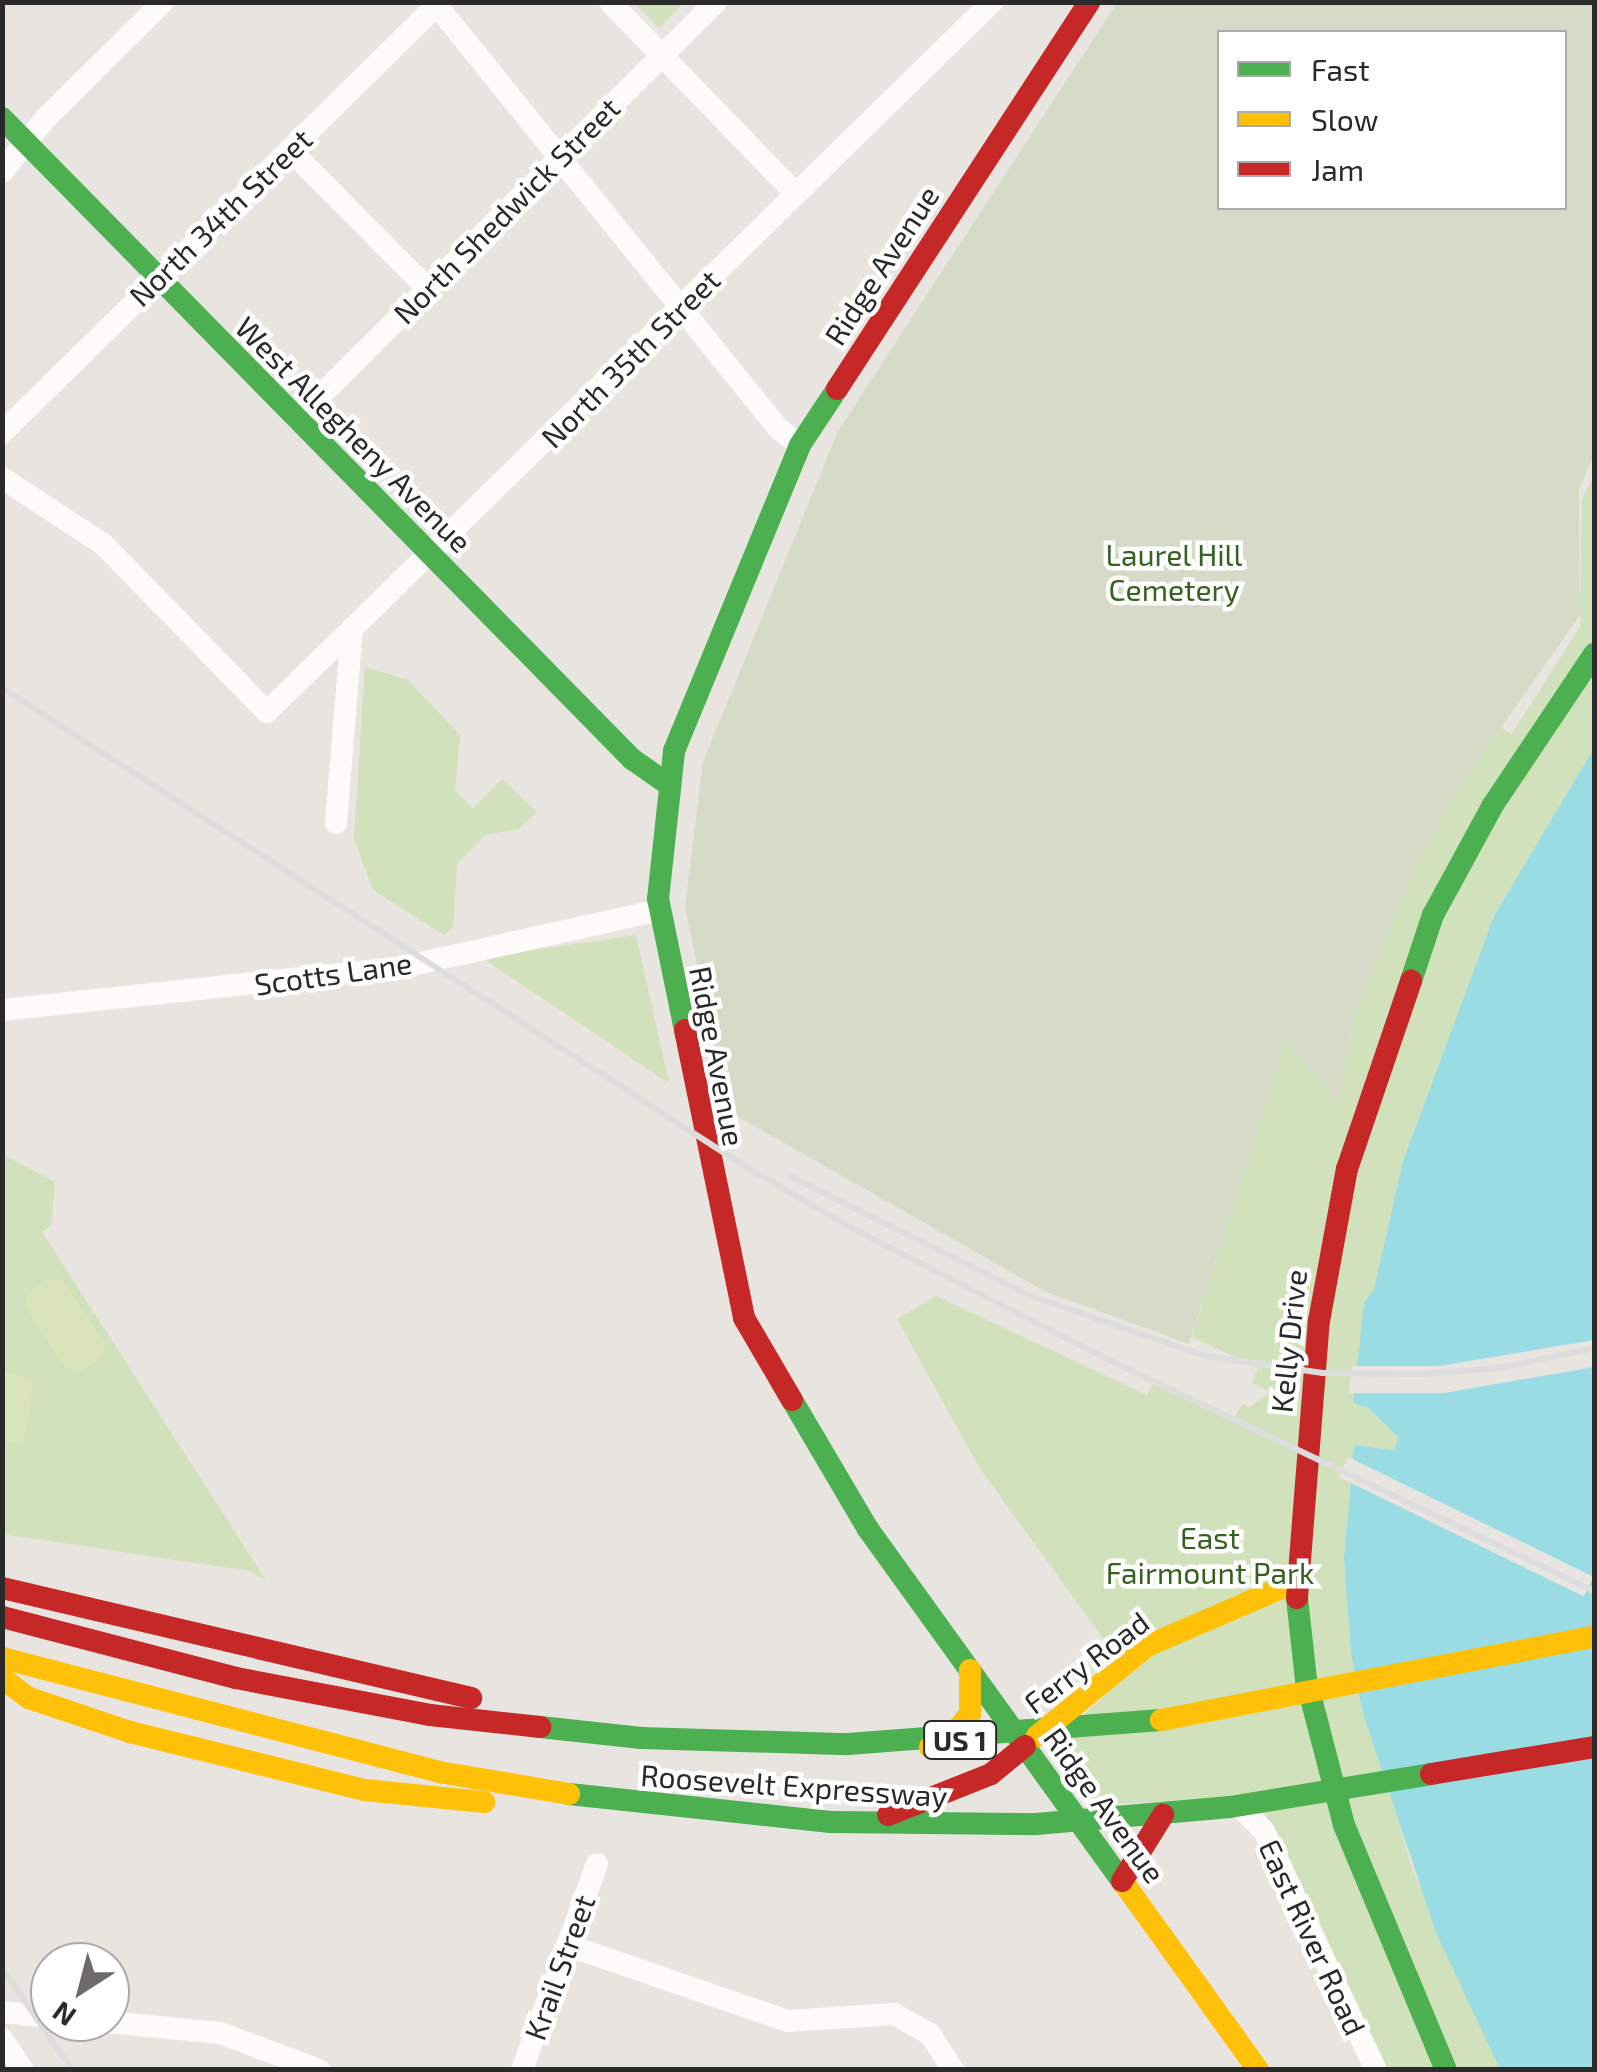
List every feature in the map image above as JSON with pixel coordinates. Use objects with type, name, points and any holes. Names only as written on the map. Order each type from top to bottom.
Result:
[{"type":"main road","name":"Ridge Avenue","points":[[1089,2],[800,445],[681,734],[668,784],[659,910],[738,1306],[848,1500],[1258,2070]]},
{"type":"main road","name":"West Allegheny Avenue","points":[[2,118],[632,759],[668,784]]},
{"type":"main road","name":"Kelly Drive","points":[[1446,2070],[1398,1968],[1336,1800],[1306,1679],[1295,1582],[1324,1271],[1347,1170],[1448,884],[1594,654]]},
{"type":"main road","name":"Ferry Road","points":[[855,1820],[955,1791],[1004,1768],[1025,1746],[1147,1646],[1295,1582]]},
{"type":"main road","points":[[2,1588],[620,1733],[762,1750],[1025,1746]]},
{"type":"main road","name":"Roosevelt Expressway","points":[[2,1617],[320,1697],[642,1738],[953,1740],[1256,1706],[1594,1637]]},
{"type":"main road","name":"Roosevelt Expressway","points":[[2,1658],[346,1751],[627,1804],[933,1826],[1230,1807],[1594,1747]]},
{"type":"main road","points":[[926,1748],[953,1735],[970,1714],[970,1670]]},
{"type":"main road","points":[[2,1678],[29,1698],[112,1726],[404,1797],[855,1820],[1078,1820],[1336,1800]]},
{"type":"main road","points":[[1122,1881],[1162,1815]]},
{"type":"street","points":[[2,172],[163,2]]},
{"type":"street","points":[[610,2],[796,194]]},
{"type":"street","name":"North Shedwick Street","points":[[297,419],[716,2]]},
{"type":"street","name":"North 35th Street","points":[[2,478],[103,544],[267,712],[992,2]]},
{"type":"street","points":[[437,4],[778,428],[800,445]]},
{"type":"street","name":"North 34th Street","points":[[2,433],[437,4]]},
{"type":"street","points":[[290,150],[428,288]]},
{"type":"street","points":[[336,823],[352,629]]},
{"type":"street","name":"Scotts Lane","points":[[2,1010],[398,968],[659,910]]},
{"type":"street","name":"East River Road","points":[[1244,1810],[1264,1831],[1376,2070]]},
{"type":"street","name":"Krail Street","points":[[522,2070],[597,1864]]},
{"type":"street","points":[[567,1945],[788,2022],[894,2014],[930,2034],[953,2070]]},
{"type":"street","points":[[2,2012],[30,2015]]},
{"type":"street","points":[[130,2024],[213,2032],[289,2064],[319,2070]]},
{"type":"street","points":[[2,2039],[23,2070]]},
{"type":"green space","points":[[634,3],[684,3],[659,28]]},
{"type":"green space","name":"Laurel Hill Cemetery","points":[[1117,3],[1594,3],[1594,455],[1579,489],[1580,615],[1464,780],[1422,853],[1356,1011],[1338,1104],[1286,1043],[1189,1344],[1044,1291],[728,1111],[685,907],[703,762],[838,431]]},
{"type":"green space","name":"East Fairmount Park","points":[[1594,475],[1594,748],[1494,916],[1403,1161],[1374,1290],[1364,1303],[1354,1403],[1367,1407],[1398,1437],[1396,1450],[1354,1445],[1344,1558],[1351,1654],[1412,1868],[1500,2069],[1384,2069],[1257,1796],[1092,1805],[1050,1747],[1128,1673],[979,1467],[897,1319],[936,1296],[1147,1395],[1154,1381],[1234,1419],[1242,1404],[1249,1407],[1271,1392],[1252,1383],[1258,1368],[1192,1337],[1286,1042],[1338,1103],[1356,1011],[1422,853],[1464,780],[1501,727],[1511,735],[1580,627],[1582,499]]},
{"type":"green space","points":[[365,667],[408,680],[460,735],[455,791],[473,808],[502,779],[537,812],[519,829],[485,835],[457,864],[453,927],[444,935],[373,890],[354,839]]},
{"type":"green space","points":[[636,935],[669,1083],[482,958]]},
{"type":"green space","points":[[2,1154],[55,1182],[51,1225],[42,1232],[266,1580],[249,1571],[3,1534]]},
{"type":"green space","points":[[50,1278],[63,1281],[105,1344],[101,1358],[79,1372],[66,1369],[25,1306],[28,1293]]},
{"type":"green space","points":[[4,1373],[34,1378],[24,1444],[3,1440]]},
{"type":"water","points":[[1594,748],[1594,2069],[1500,2069],[1436,1933],[1363,1713],[1351,1654],[1344,1558],[1354,1445],[1395,1450],[1398,1437],[1367,1407],[1353,1403],[1364,1303],[1374,1289],[1403,1161],[1494,916]]},
{"type":"pier","points":[[1594,1340],[1594,1367],[1444,1393],[1349,1393],[1352,1366],[1439,1366]]},
{"type":"pier","points":[[1348,1457],[1593,1577],[1584,1596],[1338,1477]]},
{"type":"railway","points":[[2,688],[743,1165],[848,1226],[1109,1360],[1594,1591]]},
{"type":"railway","points":[[792,1177],[1031,1296],[1205,1356],[1323,1373],[1423,1374],[1499,1368],[1594,1348]]},
{"type":"railway","points":[[2,1968],[72,2070]]},
{"type":"traffic: fast","points":[[2,118],[632,759],[669,785]]},
{"type":"traffic: fast","points":[[685,1030],[658,899],[674,751],[800,445],[837,389]]},
{"type":"traffic: fast","points":[[1411,981],[1433,915],[1493,805],[1594,654]]},
{"type":"traffic: fast","points":[[792,1400],[868,1529],[1123,1882]]},
{"type":"traffic: fast","points":[[1297,1598],[1306,1679],[1344,1825],[1446,2070]]},
{"type":"traffic: fast","points":[[540,1727],[641,1738],[848,1744],[1161,1720]]},
{"type":"traffic: fast","points":[[569,1794],[831,1822],[1036,1824],[1230,1807],[1431,1774]]},
{"type":"traffic: slow","points":[[1037,1736],[1147,1646],[1295,1582]]},
{"type":"traffic: slow","points":[[1161,1720],[1594,1637]]},
{"type":"traffic: slow","points":[[2,1658],[439,1772],[569,1794]]},
{"type":"traffic: slow","points":[[930,1747],[953,1735],[970,1714],[970,1670]]},
{"type":"traffic: slow","points":[[2,1678],[29,1698],[130,1732],[365,1790],[484,1802]]},
{"type":"traffic: slow","points":[[1123,1882],[1258,2070]]},
{"type":"traffic: jam","points":[[837,389],[1089,2]]},
{"type":"traffic: jam","points":[[1297,1598],[1319,1321],[1347,1169],[1411,981]]},
{"type":"traffic: jam","points":[[685,1030],[744,1318],[792,1400]]},
{"type":"traffic: jam","points":[[2,1588],[471,1698]]},
{"type":"traffic: jam","points":[[2,1617],[236,1678],[430,1715],[540,1727]]},
{"type":"traffic: jam","points":[[888,1815],[991,1774],[1025,1746]]},
{"type":"traffic: jam","points":[[1431,1774],[1594,1747]]},
{"type":"traffic: jam","points":[[1122,1881],[1163,1815]]}]
